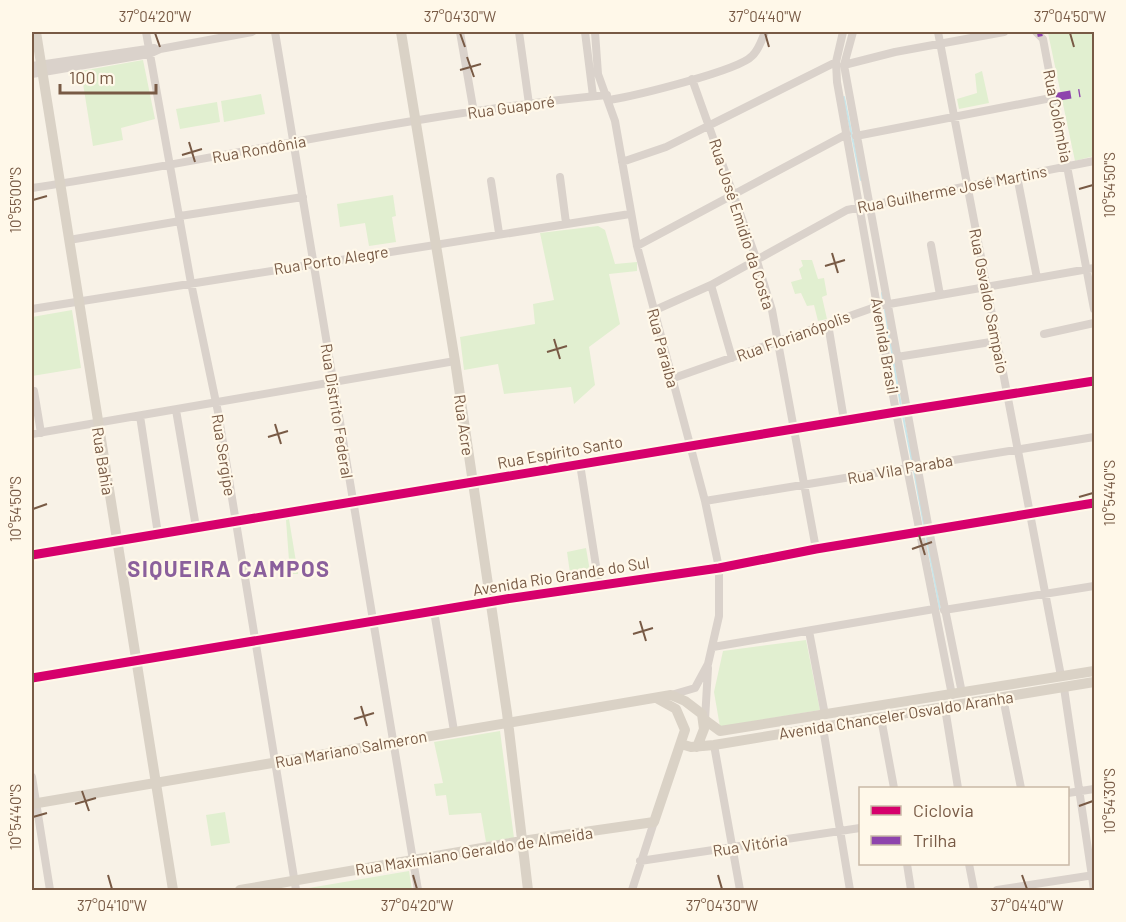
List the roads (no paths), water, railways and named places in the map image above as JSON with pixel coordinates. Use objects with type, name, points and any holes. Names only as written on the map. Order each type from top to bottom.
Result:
[{"type":"main road","name":"Rua Bahia","points":[[36,32],[38,69],[60,184],[115,541],[173,891]]},
{"type":"main road","name":"Rua Acre","points":[[401,32],[455,361],[508,722],[528,891]]},
{"type":"main road","name":"Avenida Chanceler Osvaldo Aranha","points":[[671,695],[697,710],[705,720],[720,731],[1095,670]]},
{"type":"main road","name":"Avenida Chanceler Osvaldo Aranha","points":[[681,744],[698,747],[714,745],[1095,682]]},
{"type":"main road","name":"Rua Mariano Salmeron","points":[[34,803],[671,695]]},
{"type":"main road","points":[[654,822],[686,730],[680,714],[672,705],[655,698]]},
{"type":"main road","points":[[698,747],[705,720]]},
{"type":"main road","name":"Rua Maximiano Geraldo de Almeida","points":[[240,891],[295,886],[522,841],[654,822]]},
{"type":"street","name":"Rua Sergipe","points":[[146,32],[191,284],[215,400],[295,886]]},
{"type":"street","points":[[38,69],[252,32]]},
{"type":"street","name":"Rua Distrito Federal","points":[[275,32],[418,891]]},
{"type":"street","points":[[460,32],[474,112]]},
{"type":"street","points":[[519,32],[530,104]]},
{"type":"street","points":[[585,32],[594,96]]},
{"type":"street","name":"Rua Paraíba","points":[[595,32],[598,74],[608,97],[637,246],[705,501],[719,568],[719,616],[708,664]]},
{"type":"street","name":"Rua Guaporé","points":[[416,122],[530,104],[594,96],[608,97],[692,79],[751,58],[765,32]]},
{"type":"street","name":"Avenida Brasil","points":[[843,32],[840,64],[852,135],[860,207],[934,609],[957,694]]},
{"type":"street","name":"Avenida Brasil","points":[[840,64],[852,32]]},
{"type":"street","name":"Rua Osvaldo Sampaio","points":[[938,32],[1061,676]]},
{"type":"street","points":[[622,162],[666,147],[709,124],[840,64],[1004,32]]},
{"type":"street","name":"Rua Colômbia","points":[[1036,32],[1043,39],[1056,97],[1068,166],[1091,269],[1095,309]]},
{"type":"street","name":"Rua José Emídio da Costa","points":[[692,79],[756,258],[778,342],[816,549]]},
{"type":"street","points":[[637,246],[732,194],[852,135],[1056,97]]},
{"type":"street","name":"Rua Rondônia","points":[[32,188],[416,122]]},
{"type":"street","name":"Avenida Brasil","points":[[852,135],[871,205],[957,694]]},
{"type":"street","name":"Rua Guilherme José Martins","points":[[653,311],[711,285],[837,214],[860,207],[1095,161]]},
{"type":"street","points":[[1017,176],[1037,278]]},
{"type":"street","points":[[560,177],[566,223]]},
{"type":"street","points":[[491,181],[499,233]]},
{"type":"street","points":[[69,240],[303,197]]},
{"type":"street","name":"Rua Porto Alegre","points":[[32,309],[630,213]]},
{"type":"street","points":[[931,244],[940,295]]},
{"type":"street","name":"Rua Florianópolis","points":[[671,379],[878,306],[1091,269]]},
{"type":"street","points":[[711,285],[732,358]]},
{"type":"street","points":[[1044,334],[1095,323]]},
{"type":"street","points":[[828,324],[844,420]]},
{"type":"street","points":[[897,357],[998,340]]},
{"type":"street","points":[[34,391],[36,434],[176,410],[215,400],[455,361]]},
{"type":"street","name":"Rua Espírito Santo","points":[[32,555],[844,420],[1095,381]]},
{"type":"street","points":[[176,410],[196,527]]},
{"type":"street","points":[[140,416],[158,534]]},
{"type":"street","name":"Rua Vila Paraba","points":[[705,501],[1095,437]]},
{"type":"street","points":[[580,464],[599,585]]},
{"type":"street","name":"Avenida Rio Grande do Sul","points":[[32,678],[434,611],[719,568],[816,549],[1095,503]]},
{"type":"street","points":[[944,610],[1095,586]]},
{"type":"street","points":[[713,647],[934,609]]},
{"type":"street","points":[[434,611],[454,731]]},
{"type":"street","points":[[809,631],[825,715]]},
{"type":"street","points":[[671,695],[695,688],[708,664]]},
{"type":"street","points":[[705,720],[708,664]]},
{"type":"street","points":[[1064,688],[1094,891]]},
{"type":"street","points":[[1003,698],[1021,787]]},
{"type":"street","points":[[945,708],[958,787]]},
{"type":"street","points":[[881,718],[894,787]]},
{"type":"street","points":[[823,728],[850,891]]},
{"type":"street","points":[[714,745],[740,891]]},
{"type":"street","points":[[32,777],[34,803],[50,891]]},
{"type":"street","points":[[1069,793],[1095,789]]},
{"type":"street","points":[[632,891],[654,822]]},
{"type":"street","name":"Rua Vitória","points":[[640,861],[859,828]]},
{"type":"street","points":[[906,865],[911,891]]},
{"type":"street","points":[[969,865],[974,891]]},
{"type":"street","points":[[997,891],[1028,888],[1093,875]]},
{"type":"waterway","points":[[844,97],[861,180]]},
{"type":"waterway","points":[[882,293],[883,300]]},
{"type":"waterway","points":[[885,310],[901,406]]},
{"type":"waterway","points":[[903,416],[912,461]]},
{"type":"waterway","points":[[914,471],[924,525]]},
{"type":"waterway","points":[[926,536],[940,609]]},
{"type":"district","name":"SIQUEIRA CAMPOS","points":[[229,569]]}]
